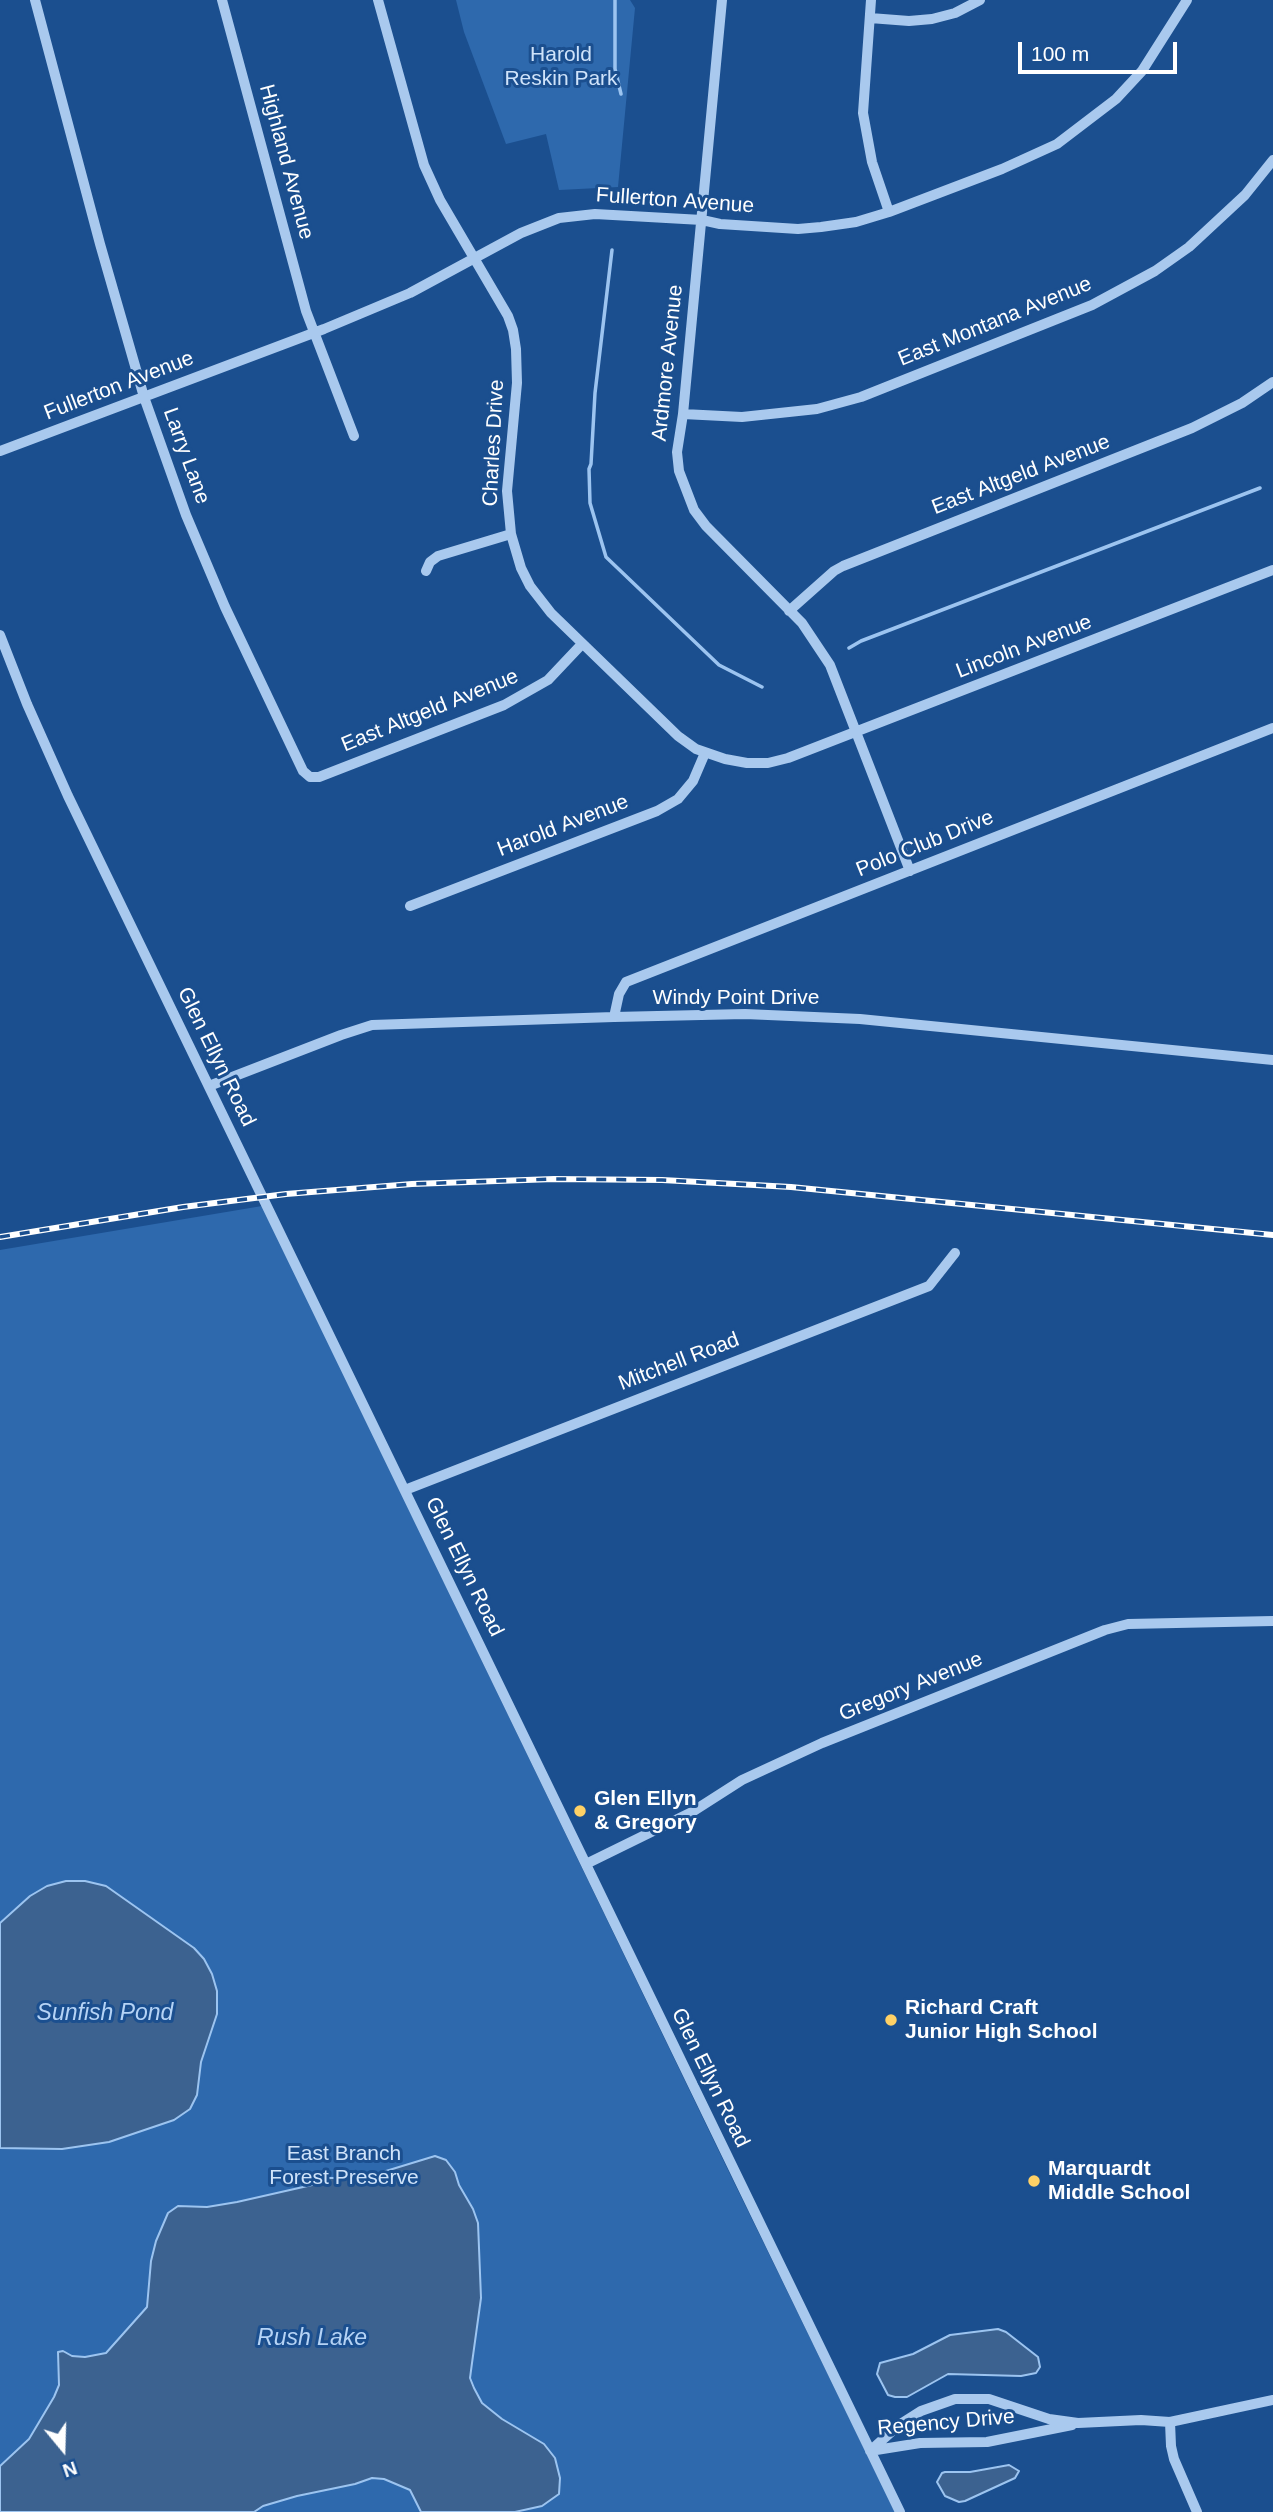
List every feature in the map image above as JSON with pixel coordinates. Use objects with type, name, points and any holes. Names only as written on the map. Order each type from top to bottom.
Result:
[{"type":"street","name":"Larry Lane","points":[[35,0],[144,397],[186,514],[225,607],[303,771],[310,777],[319,777]]},
{"type":"street","name":"Highland Avenue","points":[[222,0],[306,311],[354,436]]},
{"type":"street","name":"Charles Drive","points":[[378,0],[424,165],[440,200],[508,316],[516,349],[517,383],[507,491],[511,534],[518,561],[530,586],[551,613],[678,736],[705,753],[747,763],[768,763],[788,758]]},
{"type":"street","name":"Ardmore Avenue","points":[[722,0],[684,414],[677,452],[681,480],[694,510],[706,526],[802,623],[830,665],[910,871]]},
{"type":"street","points":[[871,0],[863,113],[872,162],[889,212]]},
{"type":"street","points":[[870,18],[918,21],[932,19],[955,13],[981,0]]},
{"type":"street","name":"Fullerton Avenue","points":[[0,451],[315,333],[410,293],[474,257],[545,223],[576,215],[596,214],[798,229],[856,222],[889,212],[1026,159],[1072,134],[1103,111],[1130,85],[1142,71],[1187,0]]},
{"type":"street","name":"East Montana Avenue","points":[[684,414],[742,417],[817,409],[861,397],[1092,305],[1145,277],[1189,247],[1245,195],[1273,160]]},
{"type":"street","name":"East Altgeld Avenue","points":[[789,611],[834,571],[854,561],[1192,428],[1233,408],[1273,382]]},
{"type":"street","points":[[426,570],[430,562],[438,556],[511,534]]},
{"type":"street","name":"Lincoln Avenue","points":[[788,758],[1273,569]]},
{"type":"street","name":"Glen Ellyn Road","points":[[0,635],[68,796],[900,2512]]},
{"type":"street","name":"East Altgeld Avenue","points":[[319,777],[517,699],[548,680],[583,645]]},
{"type":"street","name":"Polo Club Drive","points":[[614,1017],[619,994],[626,982],[1273,728]]},
{"type":"street","name":"Harold Avenue","points":[[410,906],[656,811],[678,799],[693,781],[705,753]]},
{"type":"street","name":"Windy Point Drive","points":[[209,1086],[372,1025],[614,1017],[745,1014],[849,1019],[1273,1060]]},
{"type":"street","name":"Mitchell Road","points":[[405,1490],[929,1286],[955,1253]]},
{"type":"street","name":"Gregory Avenue","points":[[586,1864],[692,1812],[742,1780],[822,1743],[1105,1630],[1128,1624],[1273,1621]]},
{"type":"street","name":"Regency Drive","points":[[870,2451],[921,2411],[955,2399],[989,2399],[1049,2419],[1078,2423]]},
{"type":"street","name":"Regency Drive","points":[[870,2451],[920,2443],[987,2442],[1078,2423],[1141,2420],[1170,2422],[1273,2400]]},
{"type":"street","points":[[1170,2422],[1174,2459],[1197,2512]]},
{"type":"green space","name":"Harold Reskin Park","points":[[456,0],[630,0],[635,8],[618,187],[559,190],[546,134],[506,144],[464,32]]},
{"type":"green space","name":"East Branch Forest Preserve","points":[[262,1206],[895,2512],[0,2512],[0,1250]]},
{"type":"water","name":"Sunfish Pond","points":[[66,1881],[85,1881],[106,1886],[194,1948],[204,1959],[217,1991],[217,2014],[201,2062],[197,2095],[190,2109],[174,2120],[109,2142],[62,2149],[0,2148],[0,1923],[30,1896],[47,1886]]},
{"type":"water","name":"Rush Lake","points":[[435,2156],[446,2160],[455,2172],[478,2223],[481,2298],[470,2378],[482,2403],[502,2419],[544,2444],[555,2458],[560,2478],[559,2494],[542,2506],[515,2512],[421,2512],[410,2490],[384,2479],[372,2478],[297,2496],[263,2506],[254,2512],[0,2512],[0,2466],[29,2439],[54,2397],[59,2385],[58,2352],[85,2357],[106,2353],[147,2307],[151,2261],[168,2213],[178,2206],[207,2207],[237,2202],[312,2185],[329,2178],[363,2178]]},
{"type":"water","points":[[998,2329],[1006,2332],[1038,2357],[1040,2367],[1036,2373],[1021,2376],[948,2374],[907,2397],[888,2395],[877,2374],[880,2363],[913,2354],[950,2335]]},
{"type":"water","points":[[1009,2465],[1019,2471],[1015,2478],[965,2501],[959,2502],[945,2496],[937,2482],[945,2472],[970,2472]]},
{"type":"waterway","points":[[615,0],[615,69],[621,94]]},
{"type":"waterway","points":[[612,250],[589,469],[590,503],[606,557],[719,665],[762,687]]},
{"type":"waterway","points":[[849,648],[861,641],[1260,488]]},
{"type":"railway","points":[[0,1237],[183,1207],[286,1194],[412,1184],[554,1179],[662,1180],[791,1187],[1273,1235]]},
{"type":"place","name":"Glen Ellyn & Gregory","points":[[580,1811]]},
{"type":"place","name":"Richard Craft Junior High School","points":[[891,2020]]},
{"type":"place","name":"Marquardt Middle School","points":[[1034,2181]]}]
